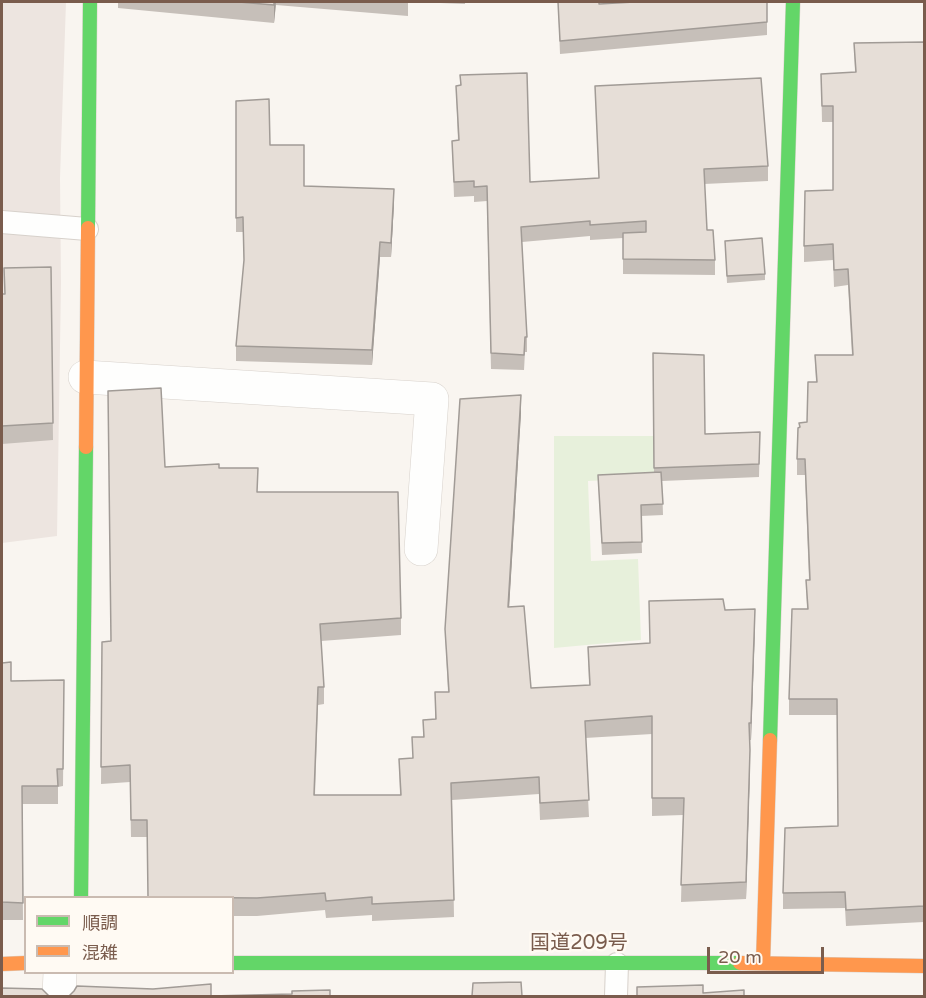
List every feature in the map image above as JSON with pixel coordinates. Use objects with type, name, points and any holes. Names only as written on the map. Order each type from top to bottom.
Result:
[{"type":"main road","points":[[81,896],[90,2]]},
{"type":"main road","points":[[763,963],[793,2]]},
{"type":"main road","points":[[2,964],[24,963]]},
{"type":"main road","name":"国道209号","points":[[234,963],[763,963],[924,966]]},
{"type":"street","points":[[85,377],[432,399],[422,549]]},
{"type":"street","points":[[59,996],[60,974]]},
{"type":"lane","points":[[2,222],[87,229]]},
{"type":"lane","points":[[616,964],[616,996]]},
{"type":"shaded area","points":[[2,2],[66,2],[60,178],[61,283],[57,536],[2,543]]},
{"type":"green space","points":[[554,436],[666,436],[669,477],[588,481],[591,561],[638,559],[641,640],[554,648]]},
{"type":"building","points":[[239,2],[274,2],[274,5]]},
{"type":"building","points":[[558,2],[599,2],[599,4],[767,2],[767,22],[560,41]]},
{"type":"building","points":[[924,42],[924,906],[846,910],[845,892],[783,893],[785,828],[838,826],[837,699],[789,699],[792,609],[808,609],[806,580],[810,580],[805,459],[797,459],[798,428],[799,423],[807,422],[808,382],[817,382],[815,355],[853,355],[848,269],[834,270],[833,244],[804,246],[805,191],[833,190],[833,106],[822,106],[821,74],[856,72],[854,43]]},
{"type":"building","points":[[527,73],[530,182],[599,178],[595,86],[761,78],[768,166],[704,169],[707,230],[713,230],[715,260],[623,259],[623,233],[646,232],[646,221],[590,225],[590,221],[521,227],[527,337],[525,337],[524,355],[491,353],[487,186],[474,187],[474,181],[454,182],[452,141],[459,140],[456,86],[461,85],[460,75]]},
{"type":"building","points":[[269,99],[270,145],[304,145],[304,186],[394,189],[391,243],[380,242],[372,350],[236,346],[244,260],[243,217],[236,218],[236,101]]},
{"type":"building","points":[[762,238],[765,274],[727,276],[725,241]]},
{"type":"building","points":[[51,267],[53,423],[2,426],[4,268]]},
{"type":"building","points":[[653,353],[704,355],[705,434],[760,432],[759,464],[654,468]]},
{"type":"building","points":[[161,388],[165,467],[219,464],[219,468],[258,468],[257,492],[398,492],[401,618],[320,624],[324,687],[318,687],[314,795],[401,795],[399,759],[413,758],[412,737],[424,737],[423,720],[436,719],[435,692],[449,692],[445,629],[460,399],[521,395],[508,607],[524,606],[531,688],[590,685],[588,647],[650,643],[649,601],[723,599],[725,610],[755,609],[751,723],[749,723],[746,882],[681,885],[684,798],[652,798],[652,716],[585,721],[589,800],[540,803],[539,777],[451,783],[454,900],[372,904],[372,897],[326,901],[325,893],[257,898],[148,896],[147,820],[131,820],[130,765],[101,767],[102,642],[111,641],[108,391]]},
{"type":"building","points":[[661,472],[663,504],[641,505],[642,542],[602,543],[598,475]]},
{"type":"building","points":[[11,662],[11,681],[64,680],[63,769],[57,769],[58,786],[22,786],[23,903],[2,902],[2,663]]},
{"type":"building","points":[[521,982],[522,996],[472,996],[473,983]]},
{"type":"building","points":[[211,984],[211,996],[69,996],[77,986],[153,989]]},
{"type":"building","points":[[703,985],[703,993],[744,990],[744,996],[637,996],[637,987]]},
{"type":"building","points":[[2,988],[42,989],[49,996],[2,996]]},
{"type":"building","points":[[330,990],[330,996],[211,996],[292,994],[292,991]]},
{"type":"traffic: fast","points":[[88,228],[90,2]]},
{"type":"traffic: fast","points":[[770,740],[793,2]]},
{"type":"traffic: fast","points":[[81,896],[86,447]]},
{"type":"traffic: fast","points":[[234,963],[740,963]]},
{"type":"traffic: slow","points":[[86,447],[88,228]]},
{"type":"traffic: slow","points":[[763,963],[770,740]]},
{"type":"traffic: slow","points":[[2,964],[24,963]]},
{"type":"traffic: slow","points":[[740,963],[924,966]]}]
